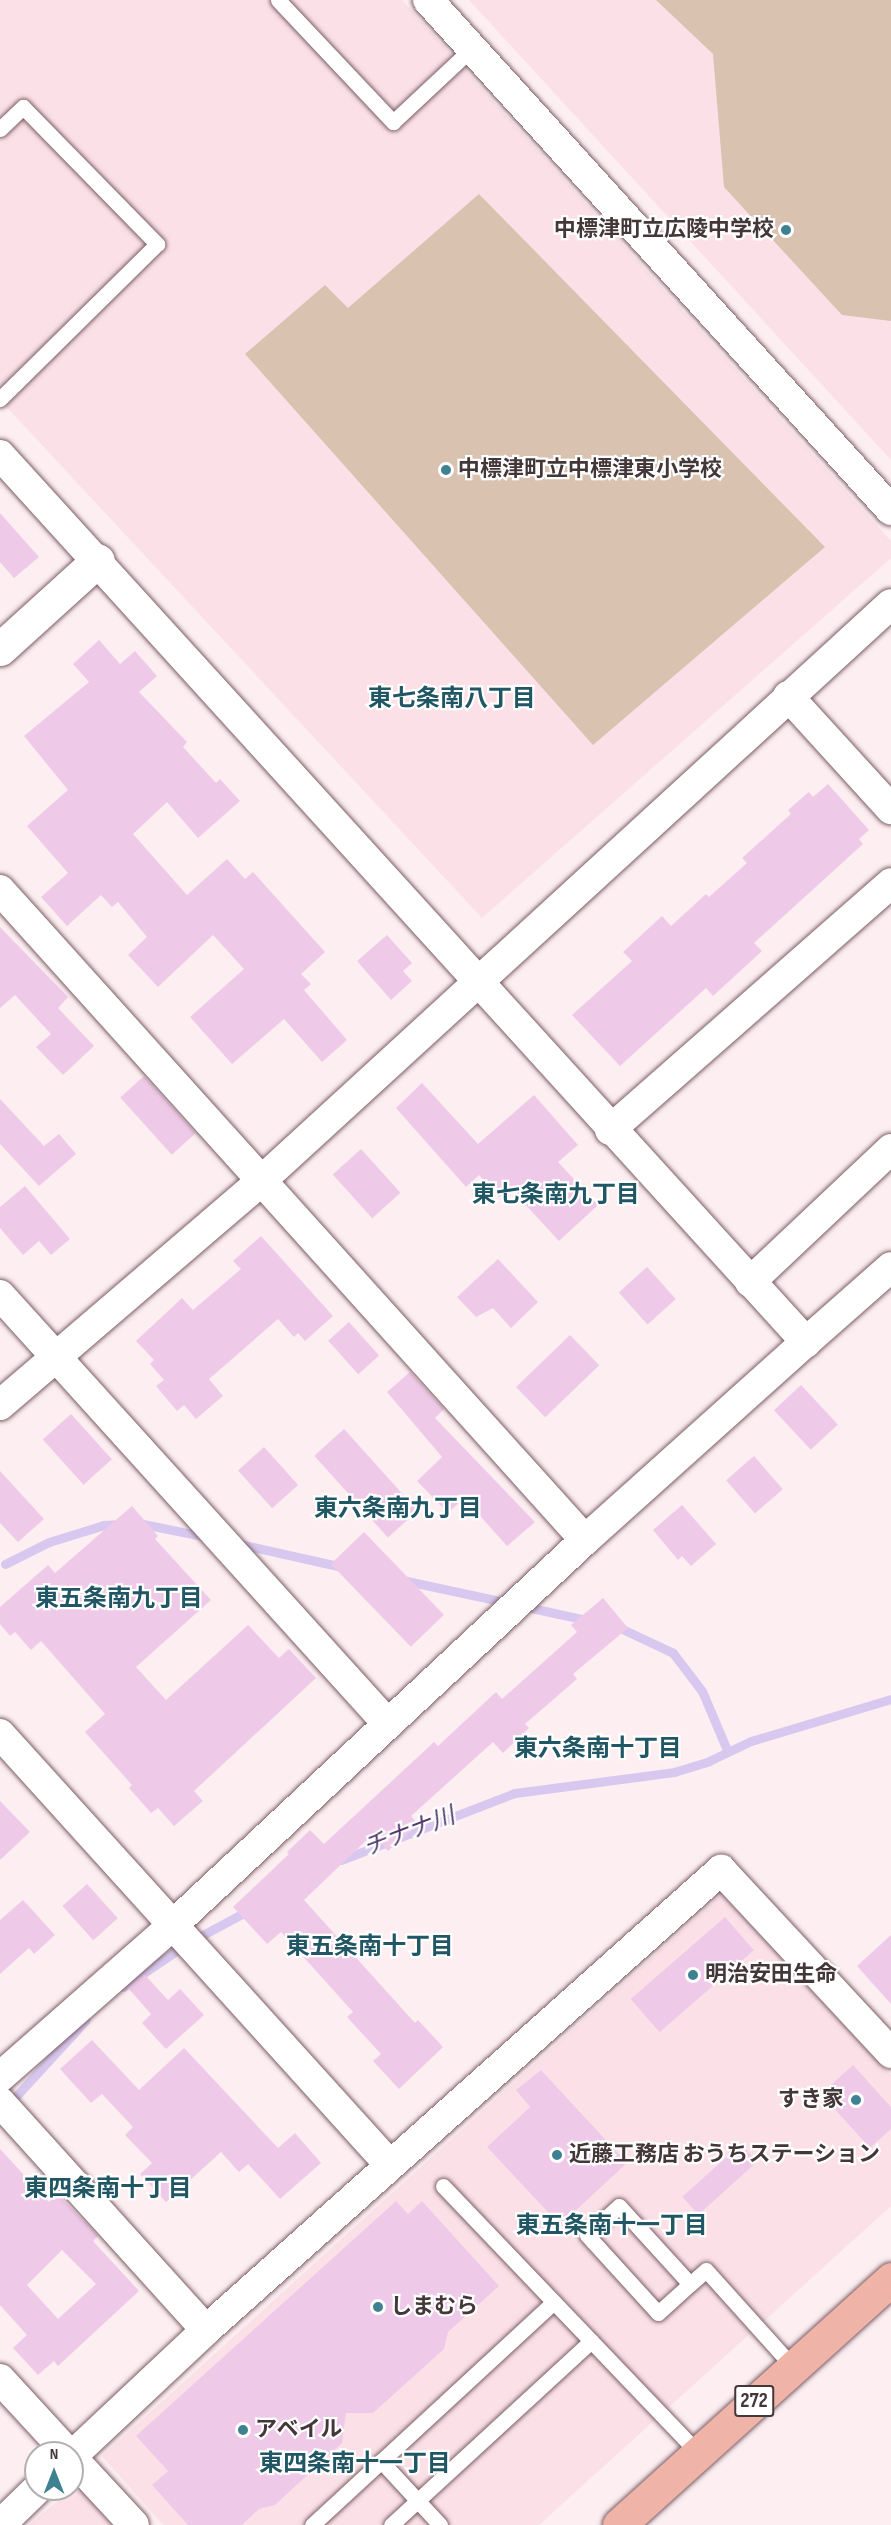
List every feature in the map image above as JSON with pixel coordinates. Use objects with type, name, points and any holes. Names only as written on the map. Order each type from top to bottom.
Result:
[{"type":"highway","name":"272","points":[[619,2525],[792,2366],[891,2279]]},
{"type":"street","points":[[428,0],[891,510]]},
{"type":"street","points":[[0,455],[98,560],[610,1130],[806,1342]]},
{"type":"street","points":[[0,649],[98,560]]},
{"type":"street","points":[[0,1405],[54,1355],[261,1181],[891,604]]},
{"type":"street","points":[[788,696],[891,809]]},
{"type":"street","points":[[610,1130],[891,883]]},
{"type":"street","points":[[0,890],[585,1540]]},
{"type":"street","points":[[750,1282],[891,1149]]},
{"type":"street","points":[[0,2077],[172,1925],[585,1540],[891,1267]]},
{"type":"street","points":[[0,1295],[387,1724]]},
{"type":"street","points":[[0,1734],[390,2165]]},
{"type":"street","points":[[84,2446],[206,2330],[721,1869],[891,2053]]},
{"type":"street","points":[[0,2102],[206,2330]]},
{"type":"street","points":[[0,2379],[57,2441]]},
{"type":"street","points":[[84,2470],[134,2525]]},
{"type":"street","points":[[0,2524],[24,2501]]},
{"type":"lane","points":[[278,0],[393,123],[472,48]]},
{"type":"lane","points":[[0,129],[23,107],[157,244],[0,399]]},
{"type":"lane","points":[[442,2186],[698,2453]]},
{"type":"lane","points":[[690,2284],[619,2206],[587,2235],[658,2313],[706,2270],[792,2366]]},
{"type":"lane","points":[[312,2525],[554,2302]]},
{"type":"lane","points":[[391,2525],[591,2341]]},
{"type":"lane","points":[[381,2461],[440,2525]]},
{"type":"shaded area","name":"中標津町立中標津東小学校","points":[[0,0],[402,0],[891,541],[891,558],[482,918],[0,400]]},
{"type":"shaded area","name":"中標津町立広陵中学校","points":[[469,0],[891,0],[891,460]]},
{"type":"shaded area","points":[[656,0],[891,0],[891,321],[842,315],[724,187],[713,54]]},
{"type":"shaded area","points":[[479,194],[825,547],[593,745],[245,354],[325,285],[348,308]]},
{"type":"shaded area","points":[[722,1894],[891,2075],[891,2206],[539,2525],[163,2525],[102,2456]]},
{"type":"shaded area","points":[[84,2492],[115,2525],[29,2525],[58,2501],[84,2501]]},
{"type":"building","points":[[0,513],[39,557],[14,578],[0,562]]},
{"type":"building","points":[[99,640],[120,664],[135,651],[157,676],[139,692],[187,742],[183,747],[216,783],[220,779],[240,801],[198,838],[167,802],[133,834],[187,895],[227,859],[245,879],[253,872],[325,952],[301,974],[311,984],[304,990],[347,1040],[322,1062],[284,1019],[232,1064],[190,1017],[244,969],[213,935],[158,987],[128,955],[147,937],[118,902],[112,907],[101,895],[67,926],[41,897],[68,873],[27,826],[68,790],[24,736],[89,682],[73,664]]},
{"type":"building","points":[[828,784],[869,830],[859,839],[863,844],[754,943],[762,951],[713,996],[706,988],[620,1066],[572,1015],[632,961],[623,952],[662,916],[671,926],[706,894],[709,897],[747,863],[742,858],[791,814],[788,810],[809,792],[813,797]]},
{"type":"building","points":[[0,927],[68,997],[58,1008],[94,1046],[63,1075],[36,1047],[51,1034],[15,995],[0,1008]]},
{"type":"building","points":[[387,935],[412,963],[403,971],[412,981],[391,1000],[357,961]]},
{"type":"building","points":[[144,1076],[196,1133],[172,1155],[120,1097]]},
{"type":"building","points":[[422,1083],[478,1144],[534,1095],[578,1145],[558,1162],[598,1205],[559,1241],[510,1188],[499,1197],[479,1175],[466,1187],[396,1108]]},
{"type":"building","points":[[0,1099],[44,1146],[59,1134],[76,1154],[39,1186],[0,1144]]},
{"type":"building","points":[[361,1149],[400,1193],[372,1218],[333,1174]]},
{"type":"building","points":[[25,1186],[70,1239],[51,1255],[39,1241],[23,1255],[0,1228],[0,1207]]},
{"type":"building","points":[[261,1236],[333,1316],[305,1341],[298,1333],[294,1337],[278,1319],[209,1379],[223,1396],[196,1419],[184,1405],[177,1411],[156,1386],[164,1380],[150,1364],[154,1360],[136,1341],[182,1298],[193,1310],[241,1269],[233,1261]]},
{"type":"building","points":[[498,1259],[538,1302],[511,1328],[493,1308],[476,1317],[457,1297]]},
{"type":"building","points":[[647,1267],[676,1299],[648,1324],[619,1292]]},
{"type":"building","points":[[349,1322],[379,1355],[358,1374],[328,1341]]},
{"type":"building","points":[[570,1335],[599,1365],[545,1417],[516,1387]]},
{"type":"building","points":[[410,1372],[444,1409],[435,1418],[535,1522],[507,1546],[464,1498],[448,1513],[417,1481],[442,1457],[387,1392]]},
{"type":"building","points":[[801,1385],[838,1424],[811,1450],[774,1410]]},
{"type":"building","points":[[71,1414],[112,1459],[84,1485],[43,1439]]},
{"type":"building","points":[[344,1429],[418,1511],[388,1538],[314,1456]]},
{"type":"building","points":[[264,1447],[298,1485],[272,1508],[238,1470]]},
{"type":"building","points":[[754,1456],[783,1489],[755,1513],[726,1480]]},
{"type":"building","points":[[0,1471],[44,1519],[18,1542],[0,1523]]},
{"type":"building","points":[[682,1505],[716,1544],[691,1566],[682,1556],[678,1560],[653,1530]]},
{"type":"building","points":[[132,1506],[158,1536],[155,1539],[211,1600],[136,1667],[166,1700],[248,1625],[279,1658],[289,1649],[316,1678],[194,1791],[203,1801],[174,1826],[158,1808],[151,1813],[129,1788],[132,1785],[85,1732],[105,1714],[41,1641],[31,1650],[15,1632],[10,1636],[0,1624],[0,1607],[48,1565],[55,1573]]},
{"type":"building","points":[[364,1532],[444,1615],[411,1647],[331,1564]]},
{"type":"building","points":[[603,1598],[628,1628],[573,1674],[577,1679],[525,1724],[529,1728],[503,1753],[493,1742],[411,1816],[418,1824],[388,1851],[373,1834],[304,1900],[415,2023],[418,2020],[443,2047],[399,2089],[373,2061],[381,2054],[347,2017],[353,2012],[281,1932],[267,1944],[233,1907],[289,1854],[287,1852],[310,1830],[324,1844],[434,1742],[438,1746],[496,1692],[502,1699],[577,1632],[571,1625]]},
{"type":"building","points":[[0,1801],[30,1832],[0,1860]]},
{"type":"building","points":[[87,1884],[118,1918],[93,1940],[62,1906]]},
{"type":"building","points":[[23,1900],[55,1935],[34,1954],[29,1948],[0,1974],[0,1920]]},
{"type":"building","name":"明治安田生命","points":[[725,1917],[754,1950],[660,2032],[631,1999]]},
{"type":"building","points":[[891,1935],[891,2004],[857,1966]]},
{"type":"building","points":[[144,1974],[168,2000],[180,1989],[204,2015],[166,2049],[142,2023],[151,2014],[128,1988]]},
{"type":"building","points":[[92,2040],[139,2090],[184,2048],[278,2148],[295,2133],[321,2163],[280,2199],[248,2164],[239,2172],[221,2152],[166,2202],[140,2174],[152,2163],[125,2135],[133,2127],[102,2094],[91,2103],[60,2069]]},
{"type":"building","name":"すき家","points":[[853,2065],[891,2107],[891,2129],[870,2148],[821,2094]]},
{"type":"building","name":"近藤工務店 おうちステーション","points":[[541,2070],[627,2163],[560,2225],[487,2147],[530,2107],[516,2090]]},
{"type":"building","points":[[741,2144],[757,2162],[698,2215],[682,2197]]},
{"type":"building","points":[[0,2149],[49,2202],[57,2194],[87,2224],[98,2236],[93,2241],[139,2291],[58,2366],[54,2361],[38,2375],[13,2348],[27,2335],[0,2305]],"holes":[[[62,2250],[96,2284],[58,2319],[27,2285]]]},
{"type":"building","points":[[396,2201],[408,2214],[422,2201],[499,2286],[448,2332],[444,2349],[373,2413],[346,2413],[342,2443],[275,2505],[259,2509],[242,2525],[188,2525],[152,2485],[168,2471],[136,2436]]},
{"type":"waterway","points":[[138,1523],[207,1537]]},
{"type":"waterway","points":[[5,1564],[49,1542],[104,1525],[121,1524]]},
{"type":"waterway","points":[[235,1543],[342,1567]]},
{"type":"waterway","points":[[402,1580],[509,1603]]},
{"type":"waterway","points":[[522,1606],[591,1621]]},
{"type":"waterway","points":[[616,1626],[673,1653],[702,1691],[727,1750]]},
{"type":"waterway","name":"チナナ川","points":[[341,1860],[515,1793],[674,1772],[709,1761],[751,1741],[891,1699]]},
{"type":"waterway","name":"チナナ川","points":[[123,1987],[188,1943],[249,1910]]},
{"type":"waterway","name":"チナナ川","points":[[8,2105],[86,2020]]},
{"type":"place","name":"中標津町立広陵中学校","points":[[786,230]]},
{"type":"place","name":"中標津町立中標津東小学校","points":[[446,470]]},
{"type":"place","name":"明治安田生命","points":[[693,1975]]},
{"type":"place","name":"すき家","points":[[856,2100]]},
{"type":"place","name":"近藤工務店 おうちステーション","points":[[557,2155]]},
{"type":"place","name":"しまむら","points":[[378,2307]]},
{"type":"place","name":"アベイル","points":[[243,2430]]},
{"type":"district","name":"東七条南八丁目","points":[[452,699]]},
{"type":"district","name":"東七条南九丁目","points":[[556,1195]]},
{"type":"district","name":"東六条南九丁目","points":[[398,1509]]},
{"type":"district","name":"東五条南九丁目","points":[[119,1599]]},
{"type":"district","name":"東六条南十丁目","points":[[598,1749]]},
{"type":"district","name":"東五条南十丁目","points":[[370,1947]]},
{"type":"district","name":"東四条南十丁目","points":[[108,2189]]},
{"type":"district","name":"東五条南十一丁目","points":[[612,2226]]},
{"type":"district","name":"東四条南十一丁目","points":[[355,2464]]}]
